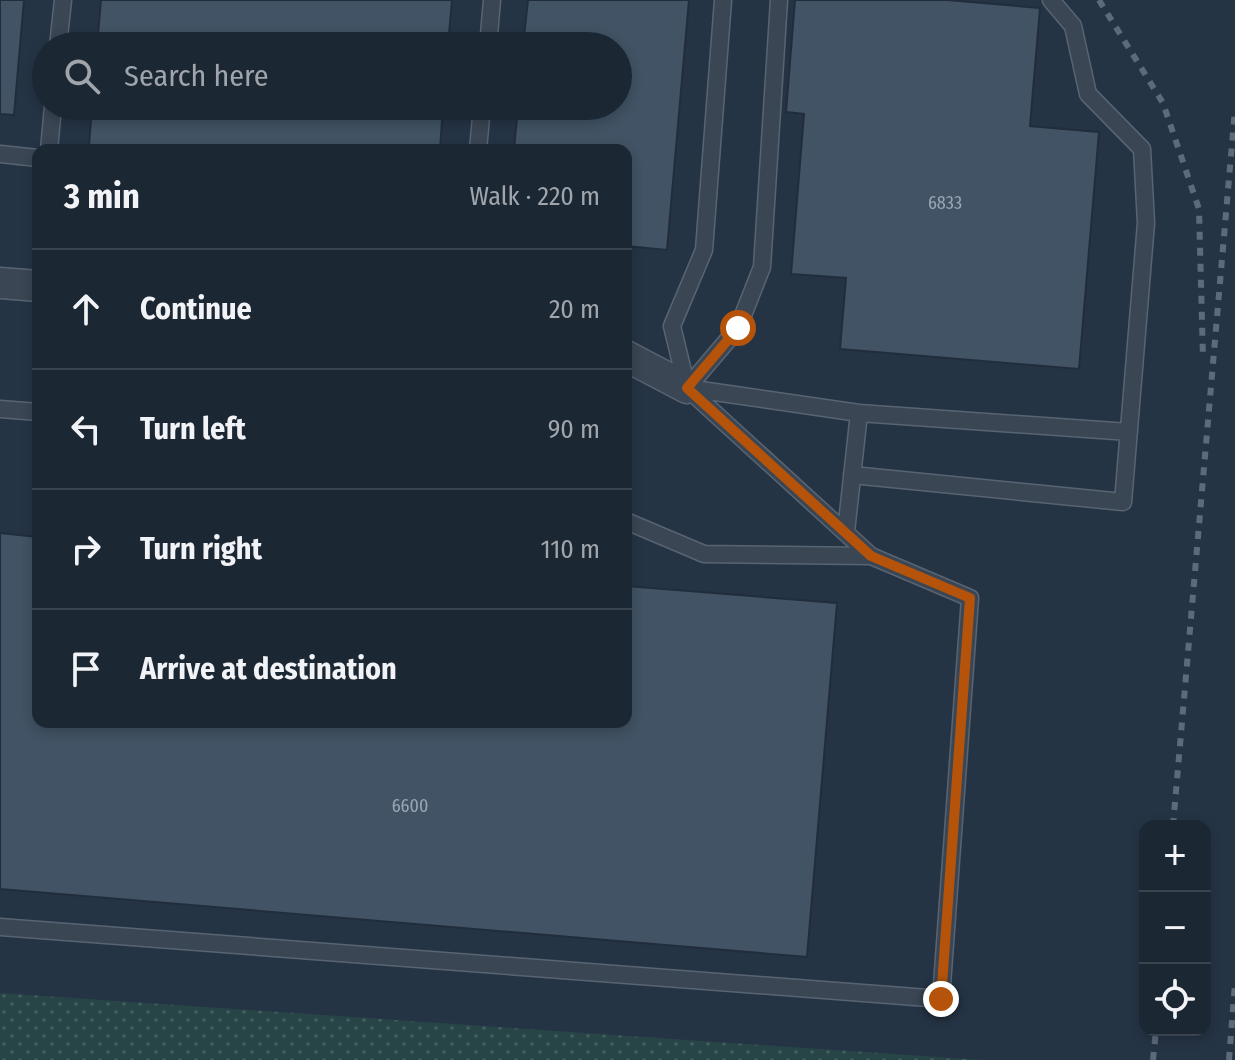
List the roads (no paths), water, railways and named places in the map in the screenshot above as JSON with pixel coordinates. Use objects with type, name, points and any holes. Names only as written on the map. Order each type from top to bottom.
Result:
[{"type":"street","points":[[0,283],[32,280]]},
{"type":"street","points":[[632,359],[687,388]]},
{"type":"lane","points":[[60,32],[63,0]]},
{"type":"lane","points":[[489,32],[492,0]]},
{"type":"lane","points":[[0,927],[941,999],[970,598],[871,556],[687,388],[672,326],[704,250],[723,0]]},
{"type":"lane","points":[[687,388],[738,328],[762,267],[779,0]]},
{"type":"lane","points":[[852,475],[1123,502],[1146,223],[1142,149],[1088,94],[1073,26],[1051,0]]},
{"type":"lane","points":[[50,144],[52,120]]},
{"type":"lane","points":[[479,144],[481,120]]},
{"type":"lane","points":[[0,154],[32,157]]},
{"type":"lane","points":[[687,388],[859,413],[1129,432]]},
{"type":"lane","points":[[0,409],[32,412]]},
{"type":"lane","points":[[846,532],[859,413]]},
{"type":"lane","points":[[632,524],[704,554],[871,556]]},
{"type":"railway","points":[[1099,0],[1163,103],[1199,209],[1203,358]]},
{"type":"railway","points":[[1174,820],[1235,109]]},
{"type":"railway","points":[[1229,1060],[1235,983]]},
{"type":"railway","points":[[1153,1060],[1155,1036]]}]
